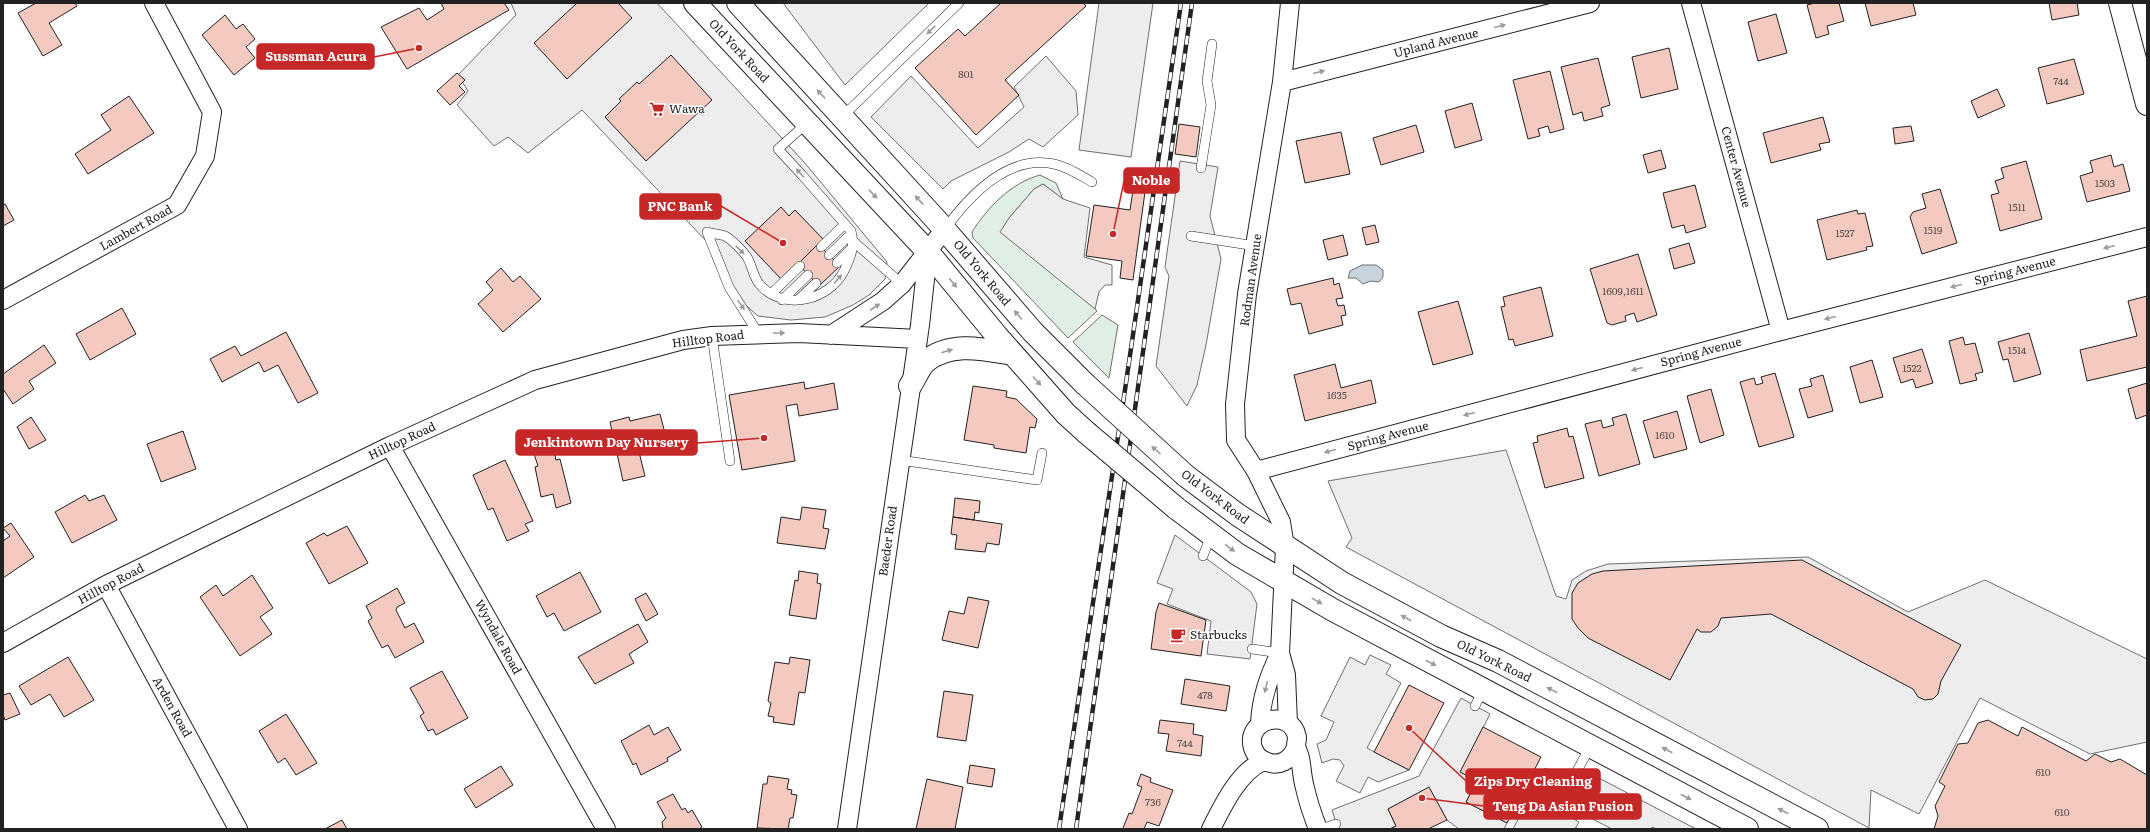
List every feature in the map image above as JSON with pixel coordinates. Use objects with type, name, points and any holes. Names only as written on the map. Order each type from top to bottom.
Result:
[{"type":"main road","name":"Old York Road","points":[[695,3],[928,252],[1013,354],[1066,414],[1106,451],[1176,508],[1211,535],[1283,582],[1390,642],[1479,698],[1590,747],[1747,829]]},
{"type":"main road","name":"Old York Road","points":[[738,3],[945,229],[1033,332],[1085,384],[1186,476],[1238,515],[1342,583],[1441,636],[1498,661],[1817,829]]},
{"type":"main road","points":[[2120,3],[2147,104]]},
{"type":"main road","points":[[910,386],[924,363],[944,350],[975,348],[1013,354]]},
{"type":"street","name":"Lambert Road","points":[[3,300],[177,205],[205,156],[212,112],[154,3]]},
{"type":"street","name":"Rodman Avenue","points":[[1280,653],[1285,547],[1280,522],[1256,471],[1236,440],[1235,404],[1248,294],[1282,82],[1290,3]]},
{"type":"street","name":"Upland Avenue","points":[[1282,82],[1590,3]]},
{"type":"street","name":"Center Avenue","points":[[1691,3],[1781,331]]},
{"type":"street","points":[[831,335],[883,301],[902,284],[945,229]]},
{"type":"street","name":"Spring Avenue","points":[[1256,471],[1781,331],[2147,237]]},
{"type":"street","name":"Baeder Road","points":[[847,829],[918,339],[928,252]]},
{"type":"street","name":"Hilltop Road","points":[[3,643],[106,585],[390,446],[535,380],[683,340],[712,336],[758,333],[918,339]]},
{"type":"street","name":"Wyndale Road","points":[[390,446],[606,829]]},
{"type":"street","name":"Arden Road","points":[[106,585],[238,829]]},
{"type":"street","points":[[1280,653],[1286,675],[1288,723],[1296,734],[1286,757]]},
{"type":"street","points":[[1230,796],[1246,753],[1252,743],[1253,734],[1260,724],[1261,711],[1268,678],[1280,653]]},
{"type":"street","points":[[1260,724],[1274,719],[1288,723]]},
{"type":"street","points":[[1252,743],[1256,753],[1286,757]]},
{"type":"street","points":[[1286,757],[1305,790],[1320,829]]},
{"type":"street","points":[[1211,829],[1230,796],[1254,765],[1286,757]]},
{"type":"lane","points":[[842,117],[959,3]]},
{"type":"lane","points":[[1202,168],[1211,105],[1207,81],[1212,44]]},
{"type":"lane","points":[[807,123],[778,149],[845,224],[853,241],[902,284]]},
{"type":"lane","points":[[945,229],[959,210],[980,190],[995,177],[1016,167],[1031,164],[1052,164],[1071,169],[1092,182]]},
{"type":"lane","points":[[821,247],[845,224]]},
{"type":"lane","points":[[758,333],[729,287],[707,232],[726,236],[747,257],[758,282],[771,294],[782,300],[798,300],[821,294],[830,288],[841,277],[852,256],[853,241]]},
{"type":"lane","points":[[1191,236],[1256,246]]},
{"type":"lane","points":[[829,255],[853,241]]},
{"type":"lane","points":[[837,263],[853,241]]},
{"type":"lane","points":[[771,294],[800,266]]},
{"type":"lane","points":[[782,300],[808,275]]},
{"type":"lane","points":[[798,300],[816,283]]},
{"type":"lane","points":[[712,336],[730,461]]},
{"type":"lane","points":[[900,460],[1037,480],[1042,453]]},
{"type":"lane","points":[[1203,556],[1211,535]]},
{"type":"lane","points":[[1252,649],[1280,653]]},
{"type":"lane","points":[[1571,782],[1590,747]]},
{"type":"lane","points":[[1320,829],[1336,824]]},
{"type":"green space","points":[[1040,175],[1056,183],[1063,199],[1043,184],[1034,189],[1009,218],[1097,311],[1068,338],[973,238],[972,232],[978,223],[1001,197],[1019,184]]},
{"type":"green space","points":[[1102,315],[1118,325],[1109,378],[1073,342]]},
{"type":"shaded area","points":[[511,3],[657,3],[804,162],[887,262],[885,279],[869,295],[853,305],[825,317],[791,320],[758,316],[726,288],[708,243],[582,110],[528,153],[508,137],[494,146],[457,105],[468,91],[458,75],[516,15]]},
{"type":"shaded area","points":[[783,3],[929,3],[845,85]]},
{"type":"shaded area","points":[[1099,3],[1153,3],[1131,157],[1079,150]]},
{"type":"shaded area","points":[[1046,56],[1076,91],[1078,115],[1043,147],[1029,139],[1009,152],[951,181],[943,189],[871,117],[911,76],[978,148],[1024,107],[1014,87]]},
{"type":"shaded area","points":[[1180,161],[1218,167],[1210,216],[1221,259],[1206,345],[1197,385],[1187,406],[1156,366],[1169,276],[1165,267]]},
{"type":"shaded area","points":[[1043,184],[1063,199],[1090,208],[1084,257],[1112,265],[1112,285],[1105,285],[1099,292],[1095,309],[1000,232],[1009,218],[1034,189]]},
{"type":"shaded area","points":[[1362,265],[1376,265],[1383,270],[1383,277],[1379,282],[1371,281],[1363,284],[1356,278],[1348,278],[1350,271]]},
{"type":"shaded area","points":[[1506,450],[1556,596],[1566,599],[1572,580],[1586,571],[1608,564],[1808,557],[1908,612],[1985,580],[2147,659],[2147,742],[2090,754],[1980,698],[1919,814],[1871,790],[1869,828],[1346,547],[1352,538],[1328,481]]},
{"type":"shaded area","points":[[1175,535],[1251,592],[1257,604],[1250,659],[1207,654],[1211,621],[1167,604],[1173,589],[1157,583]]},
{"type":"shaded area","points":[[1370,655],[1391,665],[1386,674],[1401,683],[1367,748],[1409,770],[1378,782],[1368,777],[1360,793],[1336,781],[1344,766],[1340,760],[1333,759],[1322,763],[1317,744],[1326,740],[1334,722],[1321,716],[1350,657],[1365,665]]},
{"type":"shaded area","points":[[1461,698],[1490,714],[1461,772],[1477,781],[1466,802],[1507,823],[1504,829],[1459,829],[1447,820],[1429,788],[1388,809],[1396,826],[1390,829],[1338,829],[1332,810],[1419,776]]},
{"type":"shaded area","points":[[1545,768],[1589,791],[1597,777],[1696,829],[1657,829],[1652,827],[1651,829],[1612,829],[1569,807],[1565,814],[1579,822],[1575,829],[1513,829]]},
{"type":"building","points":[[36,3],[75,3],[77,6],[49,23],[62,45],[43,56],[18,13]]},
{"type":"building","points":[[441,3],[504,3],[509,10],[407,69],[381,27],[419,8],[427,20],[444,9]]},
{"type":"building","points":[[577,3],[618,3],[632,18],[567,79],[534,43]]},
{"type":"building","points":[[1001,3],[1083,3],[1086,6],[1005,80],[1019,95],[976,135],[915,68],[958,29],[965,36]]},
{"type":"building","points":[[1815,3],[1839,3],[1844,21],[1827,26],[1829,34],[1816,38],[1807,5]]},
{"type":"building","points":[[1865,3],[1913,3],[1916,15],[1871,26]]},
{"type":"building","points":[[2049,3],[2077,3],[2079,15],[2052,20]]},
{"type":"building","points":[[1776,14],[1787,53],[1758,61],[1748,22]]},
{"type":"building","points":[[225,15],[236,29],[243,24],[255,39],[246,47],[255,58],[234,75],[202,35]]},
{"type":"building","points":[[1669,48],[1678,89],[1641,98],[1632,57]]},
{"type":"building","name":"Wawa","points":[[671,55],[712,100],[646,161],[605,117],[621,101],[619,99],[637,82],[639,84]]},
{"type":"building","points":[[1598,58],[1610,105],[1601,108],[1603,116],[1584,121],[1582,112],[1573,115],[1561,67]]},
{"type":"building","points":[[2074,59],[2084,94],[2047,104],[2038,68]]},
{"type":"building","points":[[1550,71],[1564,129],[1550,133],[1548,126],[1538,129],[1540,136],[1528,139],[1513,80]]},
{"type":"building","points":[[457,73],[465,80],[459,86],[465,92],[450,105],[437,91]]},
{"type":"building","points":[[1997,89],[2005,106],[1978,118],[1971,101]]},
{"type":"building","points":[[129,96],[154,133],[88,174],[75,154],[111,130],[101,115]]},
{"type":"building","points":[[1472,103],[1482,140],[1455,148],[1445,111]]},
{"type":"building","points":[[1823,117],[1830,142],[1819,144],[1821,150],[1771,163],[1763,133]]},
{"type":"building","points":[[1179,124],[1200,127],[1196,157],[1175,154]]},
{"type":"building","points":[[1416,125],[1424,152],[1381,165],[1373,138]]},
{"type":"building","points":[[1911,126],[1914,141],[1895,144],[1893,128]]},
{"type":"building","points":[[1341,132],[1350,174],[1305,183],[1296,141]]},
{"type":"building","points":[[1661,150],[1666,168],[1648,173],[1643,155]]},
{"type":"building","points":[[2111,155],[2114,167],[2123,164],[2130,191],[2087,202],[2080,176],[2093,172],[2090,161]]},
{"type":"building","points":[[2026,161],[2042,219],[2000,231],[1991,195],[1999,193],[1995,181],[2004,178],[2001,168]]},
{"type":"building","points":[[1695,185],[1706,227],[1686,233],[1684,225],[1672,228],[1663,193]]},
{"type":"building","points":[[1940,189],[1957,243],[1922,254],[1910,217],[1913,212],[1926,208],[1922,194]]},
{"type":"building","points":[[1133,190],[1145,192],[1133,280],[1120,278],[1122,261],[1086,256],[1094,205],[1130,210]]},
{"type":"building","points":[[5,204],[14,220],[3,226],[3,205]]},
{"type":"building","points":[[781,207],[789,216],[795,210],[823,239],[782,280],[745,241]]},
{"type":"building","points":[[1857,210],[1858,214],[1865,213],[1873,246],[1866,247],[1867,250],[1827,260],[1817,220]]},
{"type":"building","points":[[1375,225],[1379,242],[1366,245],[1362,228]]},
{"type":"building","points":[[1343,235],[1348,255],[1328,260],[1323,240]]},
{"type":"building","points":[[1689,243],[1695,263],[1674,269],[1669,249]]},
{"type":"building","points":[[818,244],[840,266],[819,286],[798,264]]},
{"type":"building","points":[[1638,254],[1657,315],[1637,322],[1634,313],[1625,316],[1626,321],[1612,325],[1607,323],[1590,269]]},
{"type":"building","points":[[501,268],[513,282],[520,276],[541,299],[503,332],[478,304],[493,290],[486,282]]},
{"type":"building","points":[[1333,278],[1334,285],[1339,283],[1343,298],[1336,299],[1338,306],[1344,305],[1346,315],[1341,316],[1343,325],[1309,334],[1301,303],[1291,305],[1287,289]]},
{"type":"building","points":[[1541,287],[1553,336],[1515,346],[1513,339],[1509,340],[1501,307],[1505,306],[1503,297]]},
{"type":"building","points":[[2147,296],[2147,367],[2087,381],[2080,350],[2137,336],[2128,301]]},
{"type":"building","points":[[1458,301],[1473,354],[1433,365],[1418,312]]},
{"type":"building","points":[[122,308],[136,334],[90,360],[76,334]]},
{"type":"building","points":[[286,332],[318,393],[298,403],[278,365],[264,372],[259,362],[222,382],[210,359],[235,346],[241,356]]},
{"type":"building","points":[[2029,333],[2041,374],[2014,382],[2008,359],[2003,360],[1998,342]]},
{"type":"building","points":[[1963,337],[1965,345],[1975,343],[1983,372],[1975,374],[1977,380],[1960,384],[1949,341]]},
{"type":"building","points":[[44,345],[56,363],[29,381],[34,389],[13,404],[3,389],[3,374]]},
{"type":"building","points":[[1922,349],[1933,383],[1916,388],[1913,379],[1901,383],[1893,358]]},
{"type":"building","points":[[1872,360],[1883,397],[1860,403],[1850,367]]},
{"type":"building","points":[[1335,364],[1341,388],[1371,380],[1376,403],[1305,421],[1294,375]]},
{"type":"building","points":[[1775,373],[1794,437],[1759,447],[1740,382],[1754,378],[1756,385],[1763,383],[1761,377]]},
{"type":"building","points":[[1823,375],[1833,411],[1808,418],[1799,389],[1812,386],[1810,379]]},
{"type":"building","points":[[804,382],[805,389],[834,383],[838,409],[799,416],[797,404],[786,406],[795,461],[742,470],[729,395]]},
{"type":"building","points":[[2147,383],[2147,415],[2136,419],[2128,389]]},
{"type":"building","points":[[973,386],[1007,391],[1006,397],[1016,399],[1037,419],[1035,428],[1030,427],[1026,453],[994,448],[994,445],[964,440]]},
{"type":"building","points":[[1711,389],[1724,435],[1700,443],[1687,396]]},
{"type":"building","points":[[1677,411],[1687,449],[1654,458],[1643,421]]},
{"type":"building","points":[[660,414],[667,441],[643,446],[644,450],[639,452],[645,476],[623,481],[610,422],[629,417],[630,421]]},
{"type":"building","points":[[1626,414],[1640,464],[1599,476],[1585,424],[1601,420],[1603,428],[1614,425],[1612,418]]},
{"type":"building","points":[[31,417],[46,440],[29,449],[17,427]]},
{"type":"building","points":[[1567,428],[1569,437],[1573,436],[1584,478],[1545,488],[1533,443],[1538,442],[1537,436]]},
{"type":"building","points":[[183,431],[196,469],[161,482],[147,444]]},
{"type":"building","points":[[544,438],[546,447],[553,445],[556,460],[560,459],[571,503],[556,508],[553,494],[541,497],[535,467],[538,466],[534,454],[529,455],[526,443]]},
{"type":"building","points":[[505,460],[533,521],[525,524],[529,531],[507,541],[493,508],[488,510],[473,475]]},
{"type":"building","points":[[85,495],[89,501],[104,495],[117,520],[72,543],[55,512]]},
{"type":"building","points":[[955,498],[980,501],[979,513],[975,512],[974,520],[953,517]]},
{"type":"building","points":[[802,507],[826,510],[823,528],[829,529],[825,549],[777,543],[781,517],[800,520]]},
{"type":"building","points":[[953,517],[1002,524],[999,545],[987,543],[985,552],[955,549],[957,535],[951,534]]},
{"type":"building","points":[[11,523],[34,557],[3,578],[3,541],[10,536],[3,528]]},
{"type":"building","points":[[347,526],[368,563],[329,584],[306,543],[324,533],[327,536]]},
{"type":"building","points":[[1802,560],[1961,645],[1941,681],[1938,694],[1933,699],[1925,700],[1918,697],[1913,689],[1771,614],[1721,618],[1718,626],[1711,632],[1701,632],[1697,629],[1670,680],[1588,638],[1578,628],[1572,619],[1572,593],[1578,583],[1592,574],[1603,571]]},
{"type":"building","points":[[799,571],[818,574],[817,583],[821,584],[816,619],[789,615],[795,580],[798,581]]},
{"type":"building","points":[[580,572],[601,612],[564,631],[554,613],[547,617],[536,596]]},
{"type":"building","points":[[252,575],[273,608],[260,617],[272,634],[240,656],[200,597],[216,585],[223,596]]},
{"type":"building","points":[[397,588],[405,603],[397,607],[396,610],[405,628],[414,623],[424,642],[395,658],[388,645],[382,648],[368,621],[372,618],[366,606]]},
{"type":"building","points":[[646,593],[658,614],[646,621],[635,599]]},
{"type":"building","points":[[968,597],[989,601],[978,648],[942,640],[949,611],[964,614]]},
{"type":"building","name":"Starbucks","points":[[1159,603],[1206,620],[1201,656],[1151,649],[1156,612]]},
{"type":"building","points":[[638,624],[648,642],[629,654],[634,663],[595,684],[578,657]]},
{"type":"building","points":[[68,657],[94,700],[64,717],[50,694],[31,705],[19,686]]},
{"type":"building","points":[[790,657],[810,660],[805,693],[799,692],[794,725],[773,722],[774,717],[768,716],[771,703],[768,701],[775,662],[789,664]]},
{"type":"building","points":[[442,671],[468,718],[436,735],[433,729],[428,731],[420,716],[424,713],[410,688]]},
{"type":"building","points":[[1185,679],[1230,686],[1226,711],[1181,704]]},
{"type":"building","points":[[1409,685],[1444,703],[1409,770],[1374,752]]},
{"type":"building","points":[[944,691],[973,695],[966,741],[937,737]]},
{"type":"building","points":[[10,693],[20,714],[5,720],[3,715],[3,695]]},
{"type":"building","points":[[286,714],[317,763],[296,775],[285,758],[278,763],[259,731]]},
{"type":"building","points":[[1160,720],[1194,724],[1193,734],[1203,736],[1201,756],[1166,751],[1169,734],[1158,733]]},
{"type":"building","points":[[1988,720],[2018,736],[2022,727],[2086,761],[2095,754],[2111,762],[2120,759],[2147,775],[2147,829],[1934,829],[1938,816],[1935,806],[1945,786],[1939,782],[1958,744],[1968,743],[1978,723]]},
{"type":"building","points":[[649,725],[654,735],[668,727],[681,750],[667,758],[668,761],[641,775],[636,763],[633,765],[621,741]]},
{"type":"building","points":[[1483,727],[1541,757],[1507,823],[1466,802],[1477,781],[1460,772]]},
{"type":"building","points":[[970,765],[995,769],[992,787],[967,783]]},
{"type":"building","points":[[501,766],[513,785],[476,808],[464,789]]},
{"type":"building","points":[[1141,774],[1151,778],[1150,782],[1173,790],[1159,826],[1147,822],[1144,829],[1125,829],[1123,828],[1129,813],[1132,814],[1142,787],[1137,785]]},
{"type":"building","points":[[768,776],[789,779],[787,789],[792,790],[791,794],[797,795],[793,818],[790,818],[788,829],[757,828],[763,784],[767,784]]},
{"type":"building","points":[[927,779],[963,787],[955,829],[916,829]]},
{"type":"building","points":[[1429,787],[1447,820],[1428,829],[1390,829],[1396,826],[1388,809]]},
{"type":"building","points":[[673,794],[682,810],[685,808],[688,813],[692,810],[702,827],[699,829],[663,829],[662,822],[666,818],[657,802]]},
{"type":"building","points":[[342,820],[347,829],[325,829]]},
{"type":"railway","points":[[1059,829],[1181,3]]},
{"type":"railway","points":[[1076,829],[1192,3]]},
{"type":"place","name":"Sussman Acura","points":[[419,48]]},
{"type":"place","name":"Wawa","points":[[657,109]]},
{"type":"place","name":"Noble","points":[[1113,234]]},
{"type":"place","name":"PNC Bank","points":[[783,243]]},
{"type":"place","name":"Jenkintown Day Nursery","points":[[764,438]]},
{"type":"place","name":"Starbucks","points":[[1178,635]]},
{"type":"place","name":"Zips Dry Cleaning","points":[[1409,728]]},
{"type":"place","name":"Teng Da Asian Fusion","points":[[1422,798]]}]
